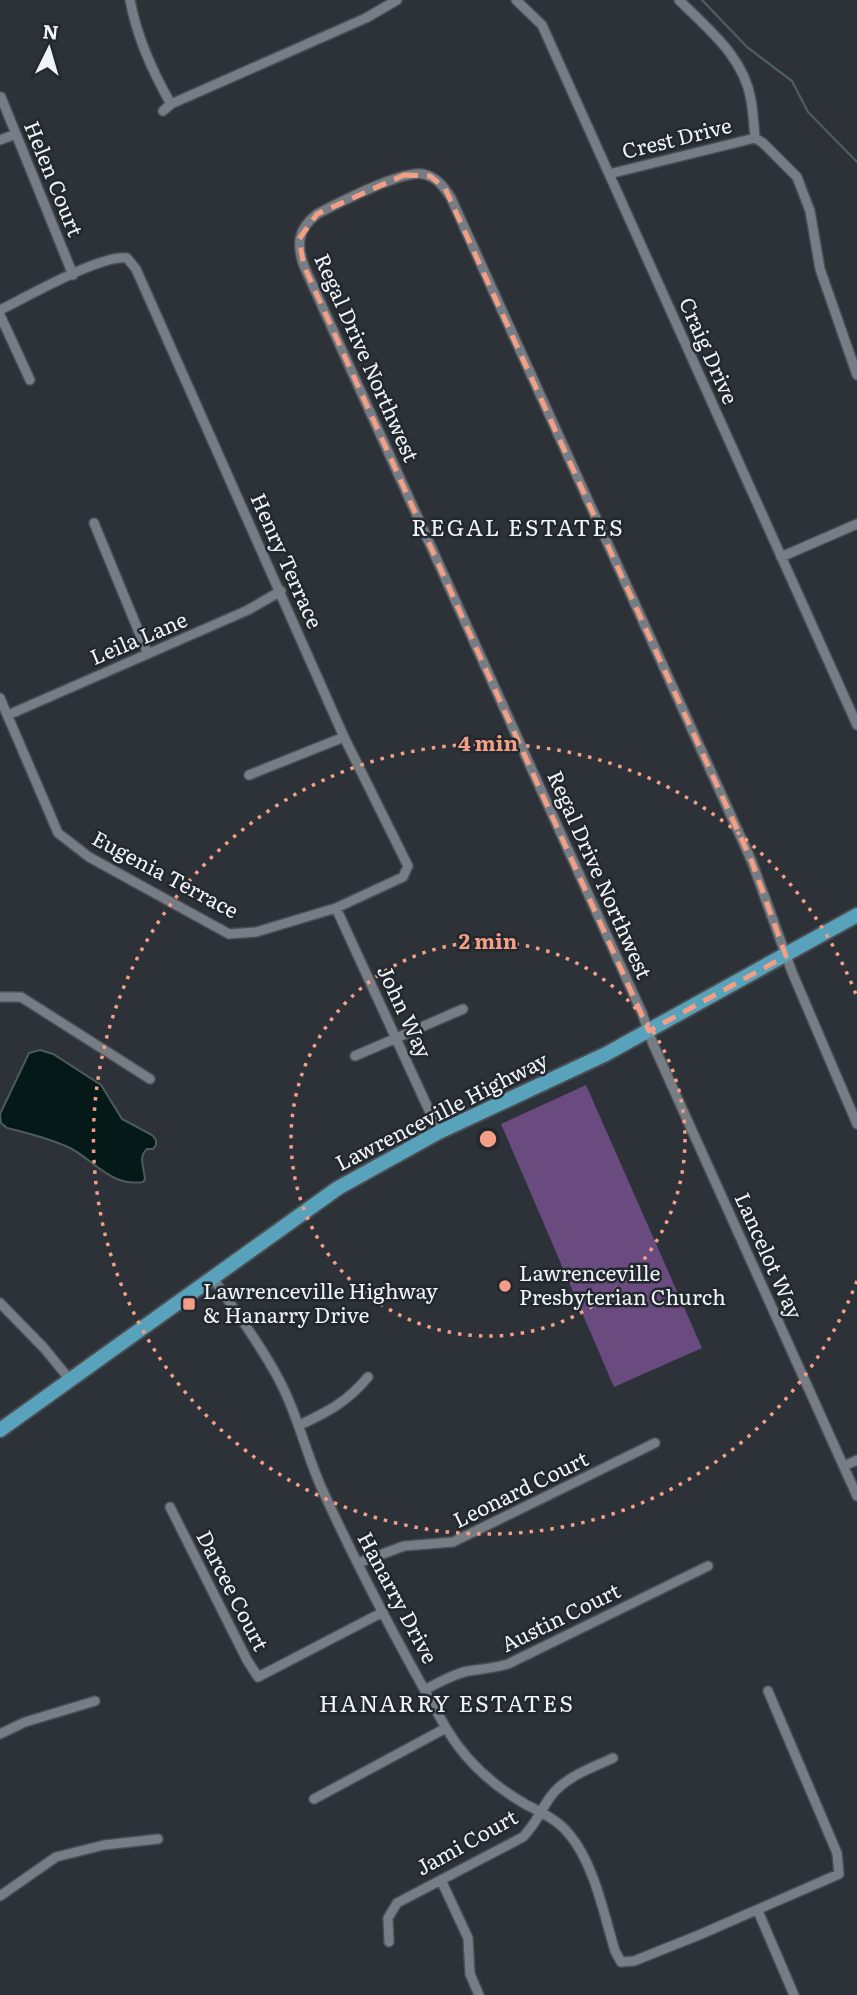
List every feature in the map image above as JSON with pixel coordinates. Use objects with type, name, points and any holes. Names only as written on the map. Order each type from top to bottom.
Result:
[{"type":"main road","name":"Lawrenceville Highway","points":[[0,1430],[338,1188],[439,1132],[606,1054],[857,915]]},
{"type":"street","points":[[130,0],[135,24],[152,72],[171,104]]},
{"type":"street","points":[[163,111],[171,104],[366,18],[397,0]]},
{"type":"street","name":"Craig Drive","points":[[516,0],[542,25],[857,725]]},
{"type":"street","points":[[679,0],[736,60],[751,99],[755,138],[797,177],[810,211],[820,269],[857,375]]},
{"type":"street","name":"Helen Court","points":[[1,97],[73,275]]},
{"type":"street","points":[[0,140],[16,134]]},
{"type":"street","name":"Crest Drive","points":[[608,174],[755,138]]},
{"type":"street","name":"Regal Drive Northwest","points":[[649,1031],[300,255],[299,239],[309,220],[404,175],[430,176],[445,188],[752,862],[786,956],[857,1124]]},
{"type":"street","name":"Henry Terrace","points":[[73,275],[117,256],[127,257],[136,269],[344,737],[398,845]]},
{"type":"street","points":[[30,380],[0,313],[73,275]]},
{"type":"street","points":[[94,523],[148,654]]},
{"type":"street","points":[[781,557],[857,524]]},
{"type":"street","name":"Leila Lane","points":[[8,715],[248,611],[281,591]]},
{"type":"street","name":"Eugenia Terrace","points":[[0,698],[58,833],[89,857],[229,934],[256,932],[336,908],[403,877],[408,866],[398,845]]},
{"type":"street","points":[[249,775],[344,737]]},
{"type":"street","name":"John Way","points":[[336,908],[439,1132]]},
{"type":"street","points":[[0,997],[21,997],[150,1079]]},
{"type":"street","points":[[355,1056],[463,1009]]},
{"type":"street","name":"Lancelot Way","points":[[649,1031],[857,1496]]},
{"type":"street","name":"Hanarry Drive","points":[[213,1278],[276,1374],[300,1425],[321,1486],[383,1612],[446,1728],[472,1765],[486,1779],[568,1832],[579,1847],[588,1867],[621,1962],[634,1961],[758,1911],[839,1874],[837,1853],[768,1691]]},
{"type":"street","points":[[0,1303],[44,1348],[71,1381]]},
{"type":"street","points":[[300,1425],[334,1409],[352,1396],[368,1377]]},
{"type":"street","name":"Leonard Court","points":[[358,1563],[404,1546],[453,1542],[655,1443]]},
{"type":"street","points":[[844,1466],[857,1460]]},
{"type":"street","name":"Darcee Court","points":[[170,1507],[258,1677],[383,1612]]},
{"type":"street","name":"Austin Court","points":[[426,1689],[453,1675],[489,1670],[508,1664],[708,1566]]},
{"type":"street","points":[[0,1734],[25,1722],[95,1701]]},
{"type":"street","points":[[314,1800],[446,1728]]},
{"type":"street","name":"Jami Court","points":[[389,1942],[388,1918],[397,1903],[523,1837],[536,1823],[551,1796],[565,1782],[613,1758]]},
{"type":"street","points":[[0,1896],[56,1857],[104,1845],[158,1839]]},
{"type":"street","points":[[441,1880],[468,1938],[470,1974],[479,1995]]},
{"type":"street","points":[[758,1911],[794,1995]]},
{"type":"highlighted area","points":[[404,175],[430,176],[445,188],[752,862],[786,956],[649,1031],[304,266],[299,239],[317,214]]},
{"type":"shaded area","points":[[40,1050],[53,1054],[101,1085],[122,1119],[152,1135],[156,1140],[153,1149],[147,1149],[143,1155],[143,1182],[132,1183],[112,1177],[70,1148],[7,1128],[1,1123],[0,1114],[29,1053]]},
{"type":"shaded area","points":[[586,1085],[702,1348],[614,1387],[501,1124]]},
{"type":"waterway","points":[[702,0],[747,47],[792,81],[808,112],[857,162]]},
{"type":"place","name":"Lawrenceville Presbyterian Church","points":[[505,1286]]},
{"type":"place","name":"Lawrenceville Highway & Hanarry Drive","points":[[189,1304]]},
{"type":"district","name":"REGAL ESTATES","points":[[518,528]]},
{"type":"district","name":"HANARRY ESTATES","points":[[447,1704]]}]
